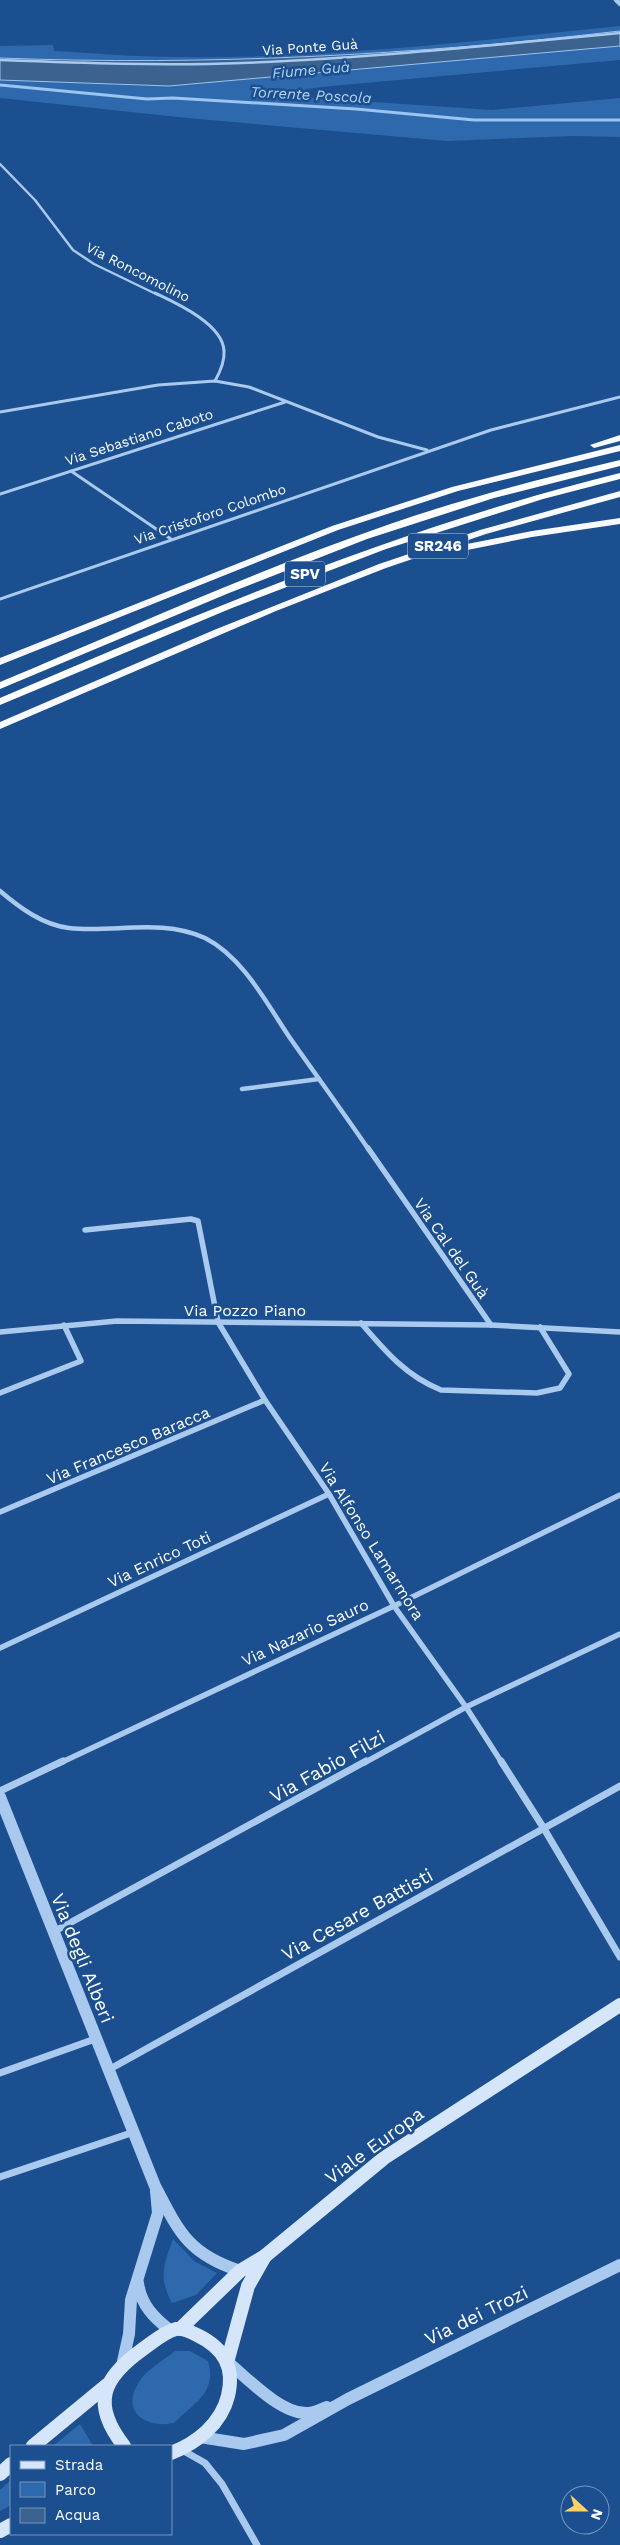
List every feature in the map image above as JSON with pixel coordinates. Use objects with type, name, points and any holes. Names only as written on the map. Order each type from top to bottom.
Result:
[{"type":"highway","points":[[0,662],[384,507],[620,438]]},
{"type":"highway","points":[[335,528],[455,489],[620,448]]},
{"type":"highway","name":"SPV","points":[[0,686],[260,577],[362,537],[476,500],[620,463]]},
{"type":"highway","name":"SPV","points":[[0,702],[221,608],[362,552],[485,511],[620,476]]},
{"type":"highway","name":"SR246","points":[[0,726],[262,614],[438,546],[620,494]]},
{"type":"highway","points":[[262,614],[434,554],[532,534],[620,521]]},
{"type":"main road","name":"Viale Europa","points":[[512,2074],[620,1997]]},
{"type":"main road","name":"Viale Europa","points":[[34,2445],[106,2385],[122,2366],[144,2348],[175,2330],[240,2271],[265,2256],[384,2158],[620,2005]]},
{"type":"main road","name":"Viale Europa","points":[[176,2452],[200,2437],[215,2421],[226,2402],[230,2385],[229,2361],[248,2286],[265,2256]]},
{"type":"main road","points":[[175,2330],[214,2344],[229,2361]]},
{"type":"main road","points":[[106,2385],[104,2411],[123,2445]]},
{"type":"main road","points":[[0,2474],[10,2465]]},
{"type":"street","points":[[616,0],[620,4]]},
{"type":"street","name":"Via Ponte Guà","points":[[0,60],[155,65],[252,62],[461,48],[620,33]]},
{"type":"street","name":"Via Roncomolino","points":[[0,164],[40,204],[61,238],[78,254],[95,265],[189,311],[219,334],[223,343],[224,363],[214,381]]},
{"type":"street","points":[[0,412],[158,385],[214,381],[249,387],[378,437],[427,450]]},
{"type":"street","name":"Via Cristoforo Colombo","points":[[0,599],[427,450],[509,425],[620,396]]},
{"type":"street","name":"Via Sebastiano Caboto","points":[[0,494],[286,402]]},
{"type":"street","points":[[71,471],[171,539]]},
{"type":"street","name":"Via Cal del Guà","points":[[0,891],[26,912],[52,924],[69,928],[178,930],[215,943],[240,969],[491,1325]]},
{"type":"street","points":[[242,1089],[319,1079]]},
{"type":"street","name":"Via Alfonso Lamarmora","points":[[85,1230],[191,1219],[198,1221],[218,1322],[265,1400],[330,1494],[394,1606],[466,1708],[544,1827],[605,1935],[620,1957]]},
{"type":"street","name":"Via Pozzo Piano","points":[[0,1332],[117,1321],[491,1325]]},
{"type":"street","points":[[361,1323],[403,1370],[426,1385],[441,1390],[537,1392],[560,1388],[569,1374],[540,1328]]},
{"type":"street","points":[[0,1393],[81,1361],[64,1325]]},
{"type":"street","points":[[491,1325],[620,1332]]},
{"type":"street","name":"Via Francesco Baracca","points":[[0,1512],[265,1400]]},
{"type":"street","name":"Via Enrico Toti","points":[[0,1648],[330,1494]]},
{"type":"street","name":"Via Nazario Sauro","points":[[0,1791],[394,1606],[620,1494]]},
{"type":"street","name":"Via Fabio Filzi","points":[[52,1932],[466,1708],[620,1634]]},
{"type":"street","name":"Via Cesare Battisti","points":[[110,2070],[620,1786]]},
{"type":"street","name":"Via degli Alberi","points":[[0,1797],[52,1932],[110,2070],[155,2186],[182,2235],[192,2249],[215,2264],[240,2271]]},
{"type":"street","points":[[0,2073],[96,2039]]},
{"type":"street","points":[[0,2177],[135,2132]]},
{"type":"street","name":"Via degli Alberi","points":[[122,2366],[129,2334],[131,2300],[158,2214],[155,2186]]},
{"type":"street","name":"Via dei Trozi","points":[[200,2437],[244,2444],[284,2435],[348,2400],[620,2264]]},
{"type":"street","name":"Via degli Alberi","points":[[138,2275],[139,2296],[146,2309],[175,2330]]},
{"type":"street","name":"Via dei Trozi","points":[[229,2361],[269,2396],[294,2412],[307,2413],[348,2400]]},
{"type":"street","points":[[176,2452],[205,2463],[222,2484],[257,2545]]},
{"type":"green space","points":[[620,26],[620,31],[585,35],[372,54],[249,60],[119,62],[0,58],[0,46],[53,45],[54,51],[144,56],[231,57],[398,48]]},
{"type":"green space","points":[[620,46],[620,60],[331,86],[306,89],[303,93],[314,98],[492,110],[620,98],[620,137],[573,136],[447,141],[187,118],[0,98],[0,80],[169,86]]},
{"type":"green space","points":[[173,2239],[194,2261],[217,2273],[196,2295],[172,2303],[165,2286],[164,2271]]},
{"type":"green space","points":[[175,2351],[190,2351],[208,2361],[210,2372],[207,2389],[196,2403],[174,2423],[163,2424],[145,2420],[138,2416],[134,2409],[132,2401],[134,2392],[146,2373]]},
{"type":"green space","points":[[80,2424],[92,2445],[54,2445]]},
{"type":"green space","points":[[10,2481],[10,2506],[0,2511],[0,2490]]},
{"type":"water","name":"Fiume Guà","points":[[620,31],[620,46],[169,86],[0,80],[0,58],[155,61],[310,56],[465,46]]},
{"type":"waterway","name":"Torrente Poscola","points":[[0,85],[147,99],[173,98],[356,109],[474,120],[620,120]]}]
